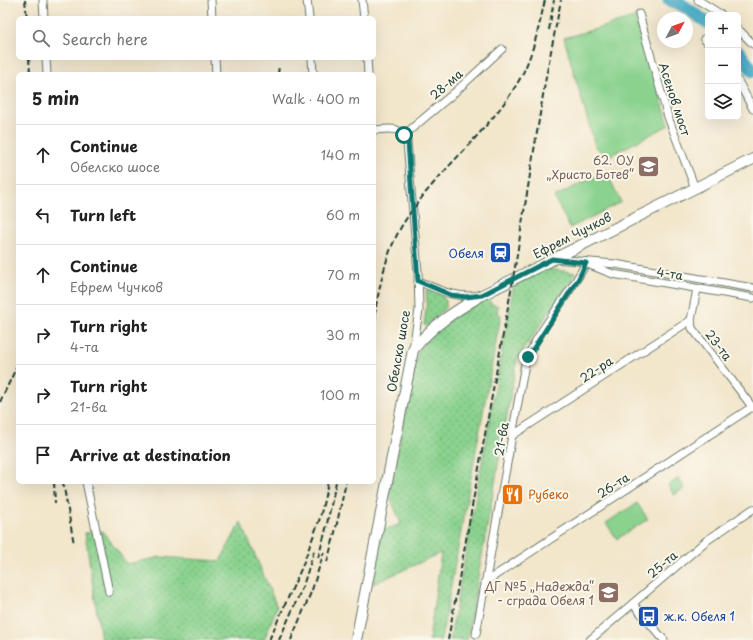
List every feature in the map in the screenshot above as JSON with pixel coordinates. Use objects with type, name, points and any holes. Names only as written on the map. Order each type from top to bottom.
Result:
[{"type":"street","points":[[43,0],[44,16]]},
{"type":"street","points":[[211,0],[212,16]]},
{"type":"street","points":[[308,0],[309,16]]},
{"type":"street","points":[[362,0],[364,16]]},
{"type":"street","points":[[698,0],[717,12]]},
{"type":"street","name":"Асенов мост","points":[[639,14],[668,117],[696,188]]},
{"type":"street","points":[[741,32],[753,44]]},
{"type":"street","name":"28-ма","points":[[404,135],[454,93],[502,49]]},
{"type":"street","points":[[46,60],[47,72]]},
{"type":"street","points":[[215,60],[216,72]]},
{"type":"street","points":[[312,60],[313,72]]},
{"type":"street","points":[[367,60],[368,72]]},
{"type":"street","points":[[740,84],[753,109]]},
{"type":"street","points":[[376,130],[397,129],[404,135]]},
{"type":"street","name":"Обелско шосе","points":[[356,640],[413,350],[419,310],[408,142],[404,135]]},
{"type":"street","name":"Ефрем Чучков","points":[[413,350],[421,339],[457,310],[482,295],[753,158]]},
{"type":"street","name":"4-та","points":[[552,259],[586,263],[614,264],[753,288]]},
{"type":"street","name":"4-та","points":[[586,263],[612,274],[753,298]]},
{"type":"street","name":"21-ва","points":[[476,634],[528,357],[579,278],[586,263]]},
{"type":"street","points":[[418,281],[451,295],[466,297],[482,295]]},
{"type":"street","points":[[691,320],[697,288]]},
{"type":"street","name":"22-ра","points":[[513,436],[691,320]]},
{"type":"street","name":"23-та","points":[[691,320],[692,328],[753,408]]},
{"type":"street","name":"26-та","points":[[485,582],[753,408]]},
{"type":"street","points":[[86,484],[109,592]]},
{"type":"street","name":"25-та","points":[[590,640],[706,540],[753,508]]},
{"type":"street","points":[[632,604],[664,640]]},
{"type":"green space","points":[[637,17],[669,125],[607,157],[595,146],[564,38]]},
{"type":"green space","points":[[606,171],[621,202],[570,228],[554,197]]},
{"type":"green space","points":[[544,268],[576,273],[517,359],[467,640],[450,640],[514,284]]},
{"type":"green space","points":[[429,289],[442,296],[446,301],[446,307],[429,325],[425,326],[427,302],[426,290]]},
{"type":"green space","points":[[488,297],[491,304],[498,306],[497,314],[501,315],[441,640],[429,640],[441,553],[373,584],[381,531],[401,524],[389,494],[418,351],[432,334],[449,320]]},
{"type":"green space","points":[[679,478],[685,488],[674,495],[668,485]]},
{"type":"green space","points":[[637,503],[648,519],[617,539],[606,523]]},
{"type":"green space","points":[[241,522],[277,607],[264,640],[101,640],[85,533],[103,531],[127,564],[160,557],[220,561]]},
{"type":"waterway","points":[[669,0],[684,6],[705,21]]},
{"type":"waterway","points":[[741,55],[753,71]]},
{"type":"railway","points":[[25,0],[27,16]]},
{"type":"railway","points":[[376,306],[390,250],[400,229],[413,208],[494,116],[509,96],[522,75],[530,57],[545,0]]},
{"type":"railway","points":[[549,30],[554,0]]},
{"type":"railway","points":[[448,640],[513,279],[546,77],[561,0]]},
{"type":"railway","points":[[29,60],[30,72]]},
{"type":"railway","points":[[278,72],[279,66]]},
{"type":"railway","points":[[0,402],[16,368]]},
{"type":"railway","points":[[54,484],[55,503]]},
{"type":"railway","points":[[63,484],[74,544]]},
{"type":"railway","points":[[269,640],[302,567],[320,518],[328,484]]},
{"type":"railway","points":[[318,558],[336,484]]},
{"type":"railway","points":[[327,562],[346,484]]},
{"type":"railway","points":[[279,640],[303,586],[315,548]]},
{"type":"railway","points":[[291,640],[312,590],[324,552]]},
{"type":"place","name":"62. ОУ „Христо Ботев“","points":[[649,167]]},
{"type":"place","name":"Обеля","points":[[500,253]]},
{"type":"place","name":"Рубеко","points":[[512,494]]},
{"type":"place","name":"ДГ №5 „Надежда“ - сграда Обеля 1","points":[[609,593]]},
{"type":"place","name":"ж.к. Обеля 1","points":[[648,616]]},
{"type":"route","points":[[404,135],[408,142],[418,281],[451,295],[466,297],[482,295],[552,259],[586,263],[579,278],[531,350],[528,357]]}]
